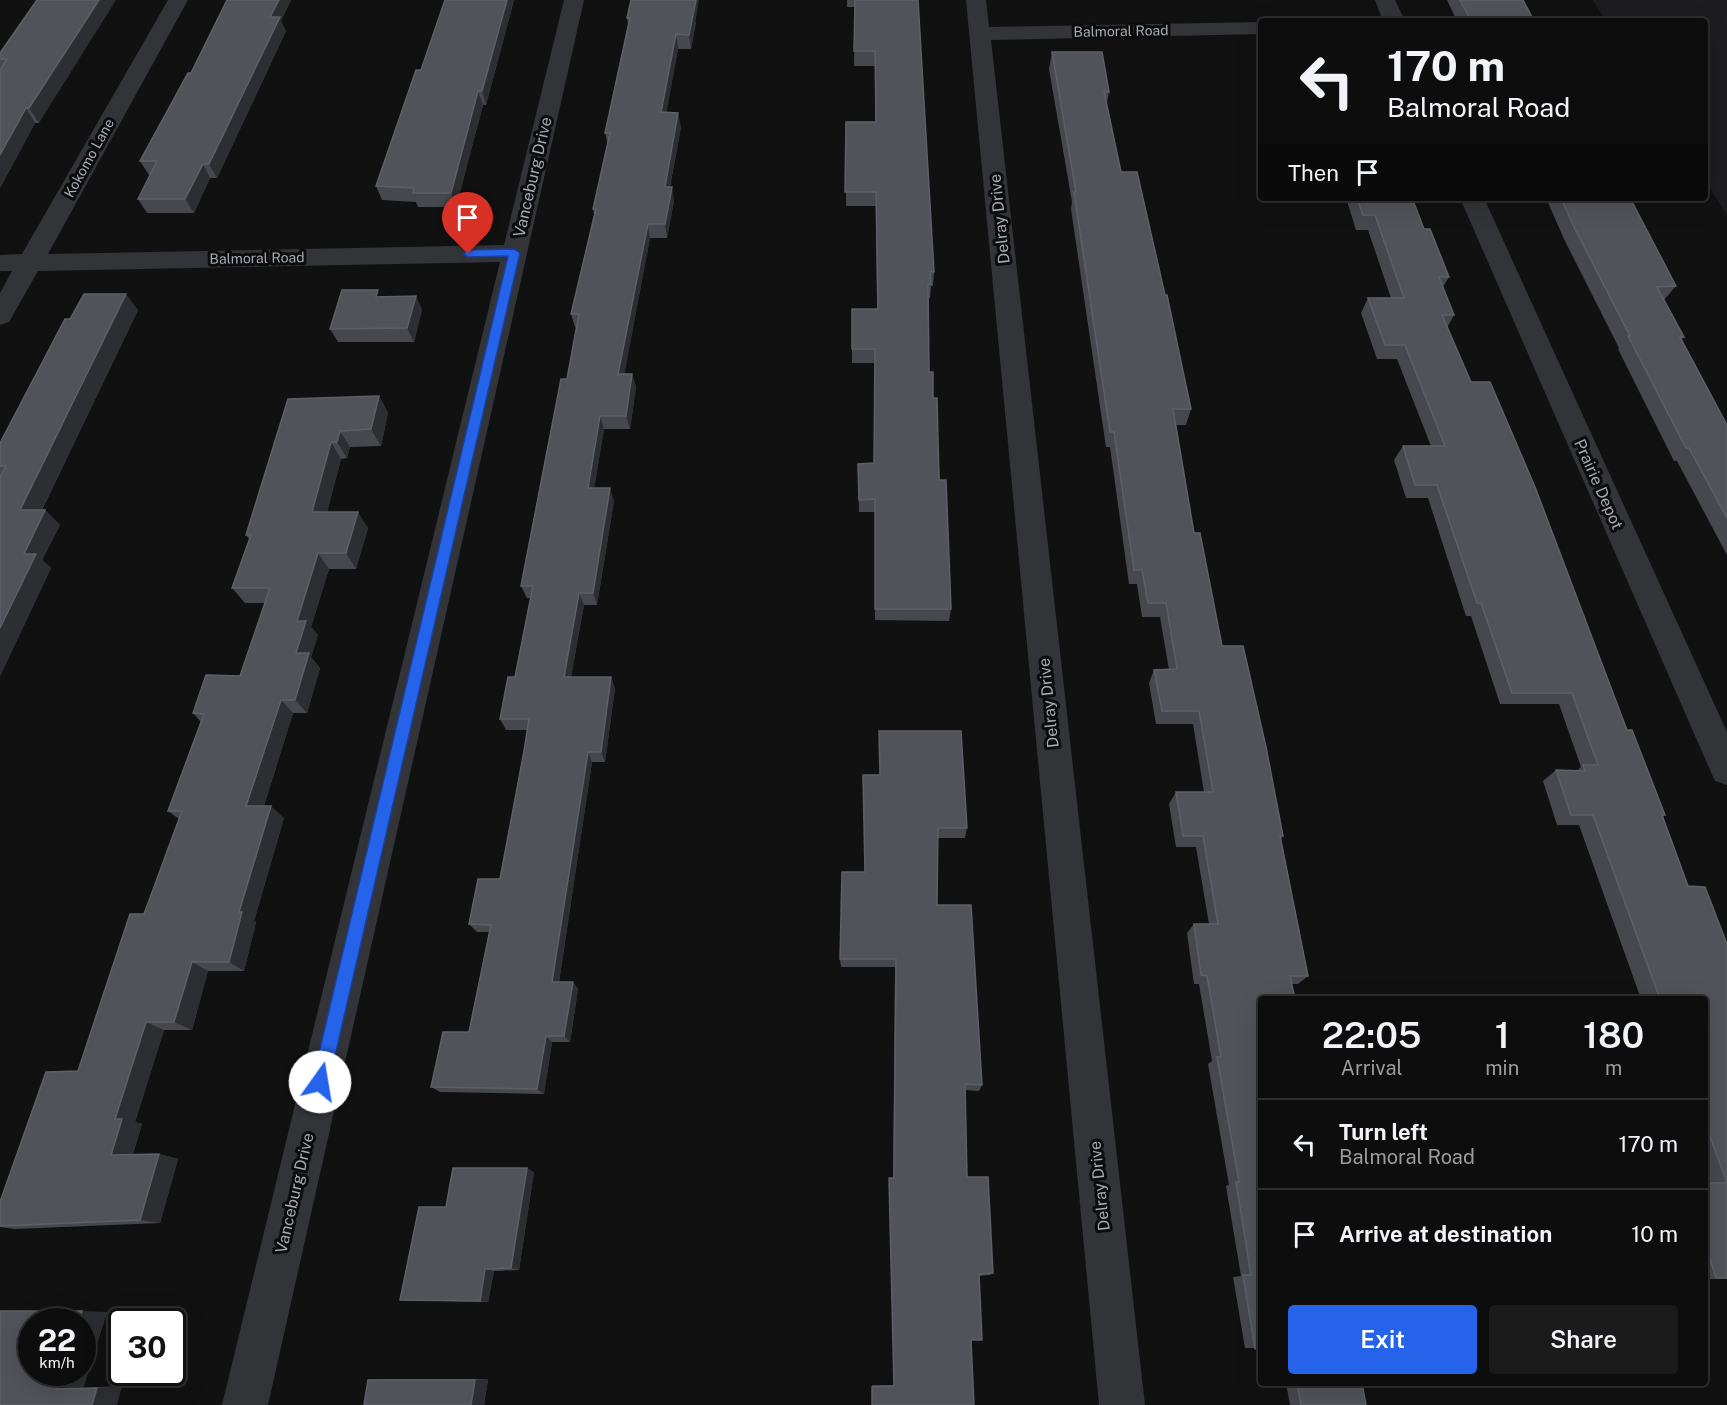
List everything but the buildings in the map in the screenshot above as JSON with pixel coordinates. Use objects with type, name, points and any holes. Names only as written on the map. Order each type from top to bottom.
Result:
[{"type":"street","name":"Kokomo Lane","points":[[0,316],[178,0]]},
{"type":"street","name":"Vanceburg Drive","points":[[245,1405],[574,0]]},
{"type":"street","name":"Delray Drive","points":[[976,0],[1122,1405]]},
{"type":"street","points":[[1385,0],[1393,18]]},
{"type":"street","name":"Balmoral Road","points":[[980,34],[1258,28]]},
{"type":"street","name":"Prairie Depot","points":[[1473,201],[1727,770]]},
{"type":"street","name":"Balmoral Road","points":[[0,263],[514,253]]},
{"type":"shaded area","points":[[1593,0],[1727,0],[1727,216],[1708,184],[1708,18],[1604,18]]},
{"type":"route","points":[[320,1082],[514,253],[468,254]]}]
